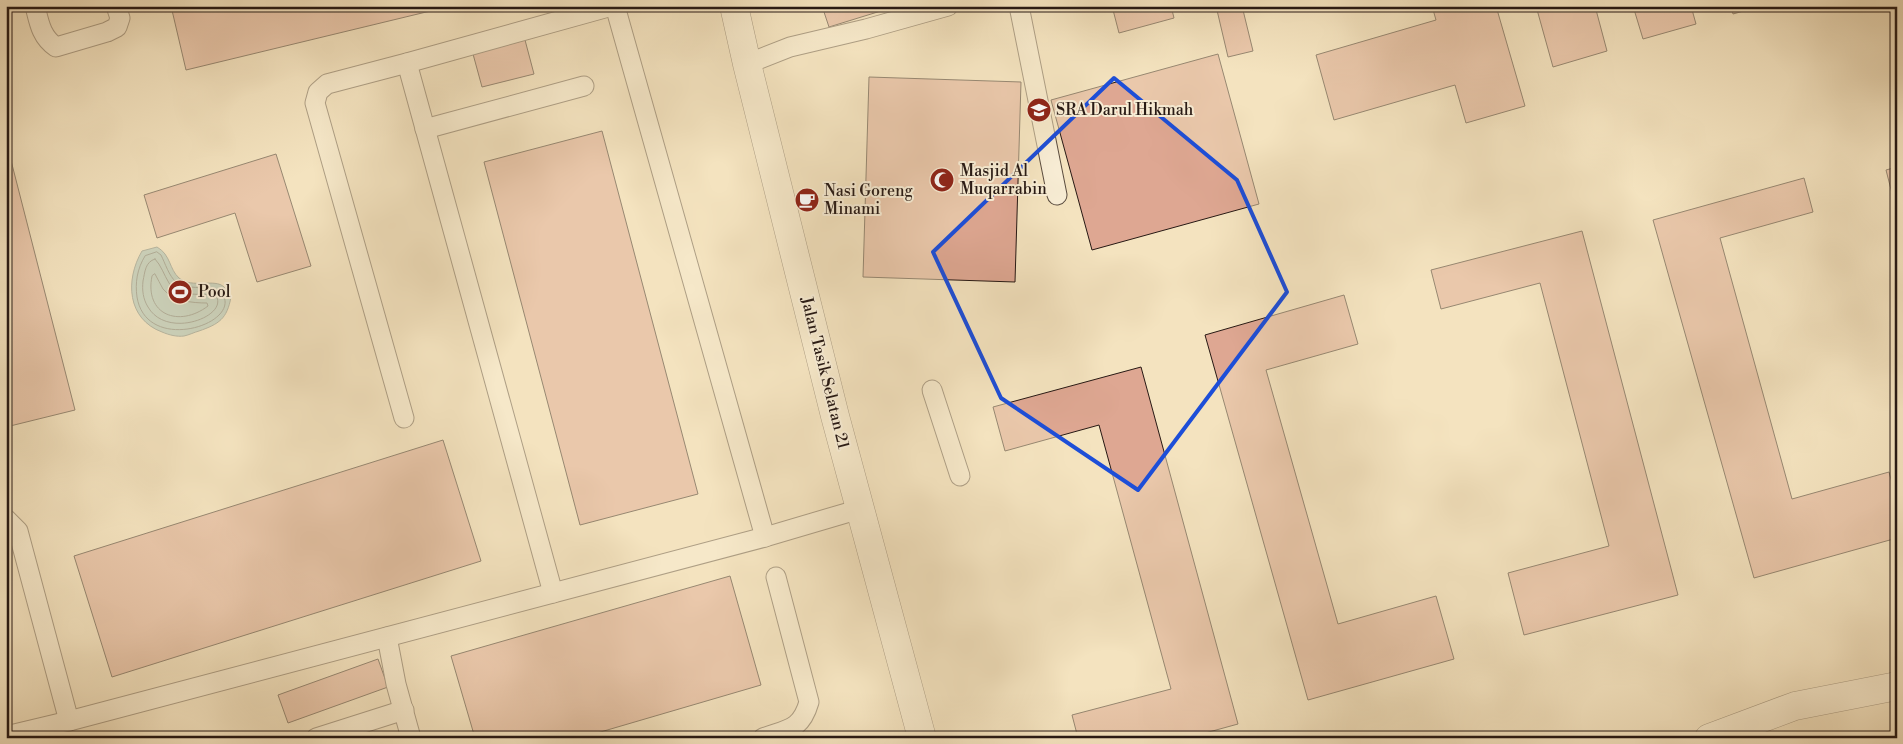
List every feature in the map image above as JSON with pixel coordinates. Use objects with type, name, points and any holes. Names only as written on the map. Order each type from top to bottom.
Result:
[{"type":"street","name":"Jalan Tasik Selatan 21","points":[[734,6],[835,416],[922,738]]},
{"type":"street","points":[[1709,738],[1795,706],[1897,686]]},
{"type":"lane","points":[[35,6],[42,34],[49,43],[56,47],[107,32],[117,27],[120,18],[116,6]]},
{"type":"lane","points":[[404,418],[315,104],[318,92],[327,84],[407,64],[614,6],[765,538]]},
{"type":"lane","points":[[747,64],[790,47],[866,29],[948,6]]},
{"type":"lane","points":[[1019,6],[1057,195]]},
{"type":"lane","points":[[407,64],[553,593]]},
{"type":"lane","points":[[426,129],[584,86]]},
{"type":"lane","points":[[932,390],[960,476]]},
{"type":"lane","points":[[6,736],[765,538],[860,510]]},
{"type":"lane","points":[[6,519],[18,530],[69,721]]},
{"type":"lane","points":[[763,738],[796,726],[805,716],[809,702],[776,577]]},
{"type":"lane","points":[[387,637],[396,684],[411,738]]},
{"type":"lane","points":[[316,738],[404,710]]},
{"type":"highlighted area","points":[[1114,78],[1237,180],[1287,292],[1138,490],[1001,398],[933,252]]},
{"type":"water","name":"Pool","points":[[157,247],[165,254],[179,278],[190,283],[220,284],[225,288],[231,297],[227,311],[221,320],[186,336],[179,336],[162,332],[150,326],[142,318],[132,297],[133,274],[142,251]]},
{"type":"building","points":[[171,6],[451,6],[186,70]]},
{"type":"building","points":[[822,6],[897,6],[829,27]]},
{"type":"building","points":[[1112,6],[1171,6],[1174,18],[1119,33]]},
{"type":"building","points":[[1216,6],[1242,6],[1253,51],[1228,57]]},
{"type":"building","points":[[1432,6],[1496,6],[1525,106],[1466,123],[1455,85],[1334,120],[1316,55],[1436,20]]},
{"type":"building","points":[[1536,6],[1595,6],[1607,51],[1553,67]]},
{"type":"building","points":[[1633,6],[1691,6],[1696,24],[1643,39]]},
{"type":"building","points":[[1731,6],[1761,6],[1733,14]]},
{"type":"building","points":[[525,40],[534,74],[482,87],[473,54]]},
{"type":"building","points":[[1218,54],[1259,204],[1092,250],[1051,100]]},
{"type":"building","name":"Masjid Al Muqarrabin","points":[[869,77],[1021,82],[1015,282],[863,277]]},
{"type":"building","points":[[602,131],[698,494],[580,525],[484,162]]},
{"type":"building","points":[[6,141],[75,410],[6,427]]},
{"type":"building","points":[[276,154],[311,266],[257,282],[235,213],[157,238],[144,195]]},
{"type":"building","points":[[1897,167],[1897,205],[1895,205],[1886,170]]},
{"type":"building","points":[[1804,178],[1813,212],[1720,238],[1792,499],[1889,472],[1897,501],[1897,538],[1754,578],[1653,220]]},
{"type":"building","points":[[1582,231],[1678,595],[1524,635],[1508,573],[1609,546],[1540,283],[1441,309],[1431,270]]},
{"type":"building","points":[[1344,295],[1358,344],[1266,370],[1338,624],[1436,596],[1454,659],[1308,700],[1205,335]]},
{"type":"building","points":[[1141,367],[1238,724],[1187,738],[1078,738],[1072,715],[1171,689],[1099,425],[1005,451],[993,407]]},
{"type":"building","points":[[443,440],[481,561],[112,677],[74,556]]},
{"type":"building","points":[[730,576],[761,685],[580,738],[475,738],[451,656]]},
{"type":"building","points":[[378,659],[388,687],[288,723],[278,695]]},
{"type":"place","name":"SRA Darul Hikmah","points":[[1039,110]]},
{"type":"place","name":"Masjid Al Muqarrabin","points":[[942,180]]},
{"type":"place","name":"Nasi Goreng Minami","points":[[807,200]]},
{"type":"place","name":"Pool","points":[[180,292]]}]
